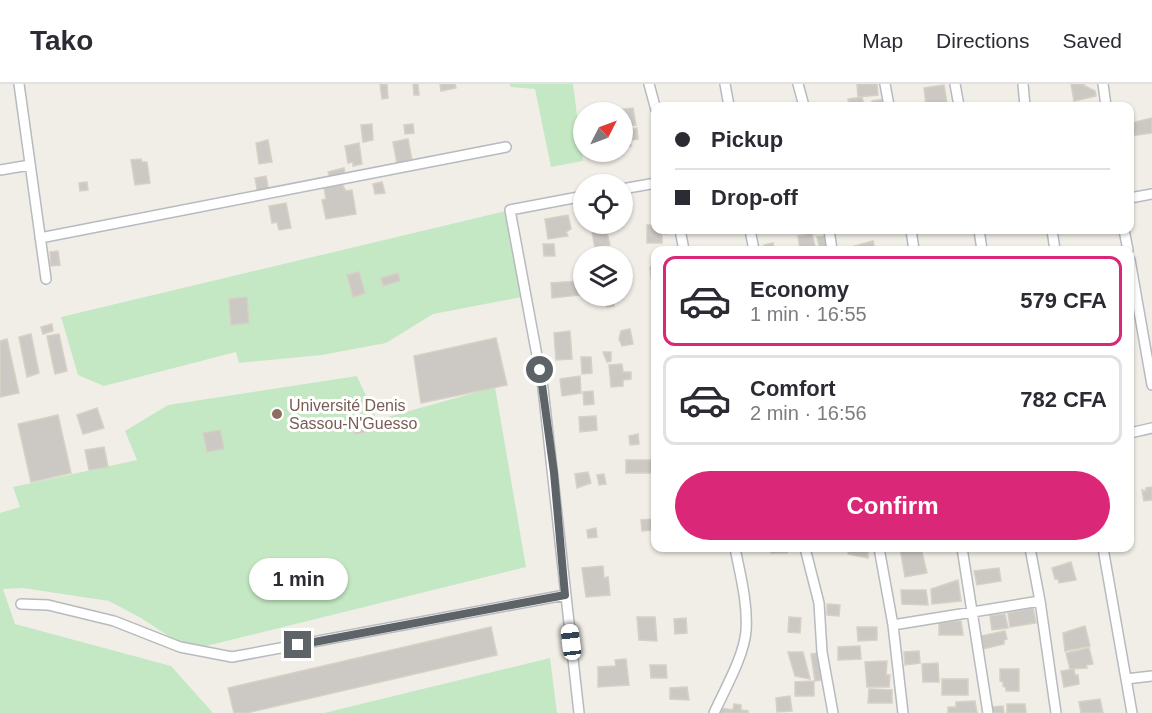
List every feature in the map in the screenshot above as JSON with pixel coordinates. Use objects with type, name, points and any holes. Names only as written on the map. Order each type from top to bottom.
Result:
[{"type":"street","points":[[19,84],[46,279]]},
{"type":"street","points":[[649,84],[654,102]]},
{"type":"street","points":[[725,84],[728,102]]},
{"type":"street","points":[[798,84],[803,102]]},
{"type":"street","points":[[885,84],[888,102]]},
{"type":"street","points":[[955,84],[958,102]]},
{"type":"street","points":[[1023,84],[1025,102]]},
{"type":"street","points":[[1102,84],[1105,102]]},
{"type":"street","points":[[40,238],[506,147]]},
{"type":"street","points":[[0,170],[30,165]]},
{"type":"street","points":[[633,187],[651,184]]},
{"type":"street","points":[[1134,197],[1152,194]]},
{"type":"street","points":[[573,198],[510,210],[543,388],[579,713]]},
{"type":"street","points":[[1134,283],[1152,385]]},
{"type":"street","points":[[1134,432],[1152,428]]},
{"type":"street","points":[[714,713],[740,654],[746,634],[747,617],[736,552]]},
{"type":"street","points":[[806,552],[819,603],[822,652],[832,713]]},
{"type":"street","points":[[880,552],[903,713]]},
{"type":"street","points":[[963,552],[988,713]]},
{"type":"street","points":[[1031,552],[1056,713]]},
{"type":"street","points":[[1103,552],[1132,713]]},
{"type":"street","points":[[21,604],[48,605],[95,616],[114,621],[180,647],[232,657],[565,595]]},
{"type":"street","points":[[892,626],[1040,601]]},
{"type":"street","points":[[1126,680],[1152,676]]},
{"type":"green space","points":[[509,84],[573,84],[575,102],[573,102],[573,162],[578,162],[551,167],[535,89],[511,87]]},
{"type":"green space","points":[[510,210],[527,296],[433,314],[386,343],[322,355],[239,363],[236,352],[104,386],[78,375],[61,317]]},
{"type":"green space","points":[[357,376],[377,420],[495,387],[526,567],[190,650],[141,618],[109,601],[23,588],[3,589],[15,624],[171,666],[213,713],[0,713],[0,513],[20,507],[13,487],[137,460],[125,431],[168,405]]},
{"type":"green space","points":[[550,658],[557,713],[324,713]]},
{"type":"building","points":[[380,84],[387,84],[388,98],[382,99]]},
{"type":"building","points":[[413,84],[418,84],[419,95],[414,95]]},
{"type":"building","points":[[440,84],[455,84],[456,88],[441,91]]},
{"type":"building","points":[[857,84],[877,84],[878,95],[858,97]]},
{"type":"building","points":[[1071,84],[1085,84],[1083,85],[1095,91],[1096,96],[1074,101]]},
{"type":"building","points":[[944,85],[947,102],[926,102],[924,88]]},
{"type":"building","points":[[862,97],[863,102],[849,102],[848,99]]},
{"type":"building","points":[[885,99],[885,102],[872,102]]},
{"type":"building","points":[[633,108],[636,125],[633,125]]},
{"type":"building","points":[[1152,118],[1152,133],[1134,135],[1134,122]]},
{"type":"building","points":[[372,124],[373,140],[363,142],[361,125]]},
{"type":"building","points":[[413,124],[414,133],[405,134],[404,125]]},
{"type":"building","points":[[633,128],[637,128],[638,139],[633,140]]},
{"type":"building","points":[[408,139],[412,160],[397,163],[393,142]]},
{"type":"building","points":[[268,140],[272,162],[259,164],[256,143]]},
{"type":"building","points":[[359,143],[362,164],[353,166],[353,162],[348,163],[345,146]]},
{"type":"building","points":[[141,159],[142,162],[147,162],[150,183],[135,185],[131,160]]},
{"type":"building","points":[[344,168],[345,174],[330,177],[328,172]]},
{"type":"building","points":[[266,176],[269,193],[258,194],[255,178]]},
{"type":"building","points":[[87,182],[88,190],[80,191],[79,183]]},
{"type":"building","points":[[382,182],[385,193],[375,194],[373,184]]},
{"type":"building","points":[[342,184],[346,191],[352,190],[356,214],[326,219],[322,200],[326,199],[324,188]]},
{"type":"building","points":[[286,203],[291,228],[279,230],[277,222],[272,223],[269,206]]},
{"type":"building","points":[[568,215],[571,229],[566,232],[568,236],[548,239],[545,219]]},
{"type":"building","points":[[647,225],[651,225],[651,234],[662,234],[662,243],[647,243]]},
{"type":"building","points":[[593,234],[607,234],[610,245],[595,246]]},
{"type":"building","points":[[812,234],[815,246],[799,246],[798,236]]},
{"type":"building","points":[[826,236],[829,246],[819,246],[817,237]]},
{"type":"building","points":[[873,241],[874,246],[855,246]]},
{"type":"building","points":[[543,244],[554,244],[555,256],[544,256]]},
{"type":"building","points":[[58,251],[60,265],[51,266],[50,252]]},
{"type":"building","points":[[359,272],[365,293],[353,297],[347,275]]},
{"type":"building","points":[[398,273],[400,281],[383,286],[381,278]]},
{"type":"building","points":[[573,281],[573,296],[552,298],[551,283]]},
{"type":"building","points":[[247,297],[249,323],[231,325],[229,299]]},
{"type":"building","points":[[52,324],[53,331],[43,334],[41,327]]},
{"type":"building","points":[[630,329],[633,344],[622,346],[619,339],[621,331]]},
{"type":"building","points":[[570,331],[572,359],[556,360],[554,333]]},
{"type":"building","points":[[31,334],[39,373],[27,377],[19,337]]},
{"type":"building","points":[[59,334],[67,371],[55,374],[47,336]]},
{"type":"building","points":[[496,338],[507,385],[421,403],[414,356]]},
{"type":"building","points":[[7,339],[19,393],[0,397],[0,341]]},
{"type":"building","points":[[603,352],[611,352],[611,361],[607,362]]},
{"type":"building","points":[[581,357],[591,357],[592,373],[582,374]]},
{"type":"building","points":[[622,364],[623,372],[631,372],[631,379],[623,380],[623,386],[611,387],[609,365]]},
{"type":"building","points":[[580,376],[581,393],[562,396],[560,379]]},
{"type":"building","points":[[593,391],[594,404],[584,405],[583,392]]},
{"type":"building","points":[[97,408],[104,428],[83,434],[77,415]]},
{"type":"building","points":[[58,415],[71,473],[31,482],[18,424]]},
{"type":"building","points":[[596,416],[597,430],[580,432],[579,417]]},
{"type":"building","points":[[364,418],[366,432],[355,434],[353,420]]},
{"type":"building","points":[[220,430],[224,449],[207,452],[203,433]]},
{"type":"building","points":[[638,434],[639,444],[630,445],[629,436]]},
{"type":"building","points":[[104,447],[108,467],[89,470],[85,450]]},
{"type":"building","points":[[626,460],[651,460],[651,473],[626,473]]},
{"type":"building","points":[[588,472],[591,483],[577,488],[575,474]]},
{"type":"building","points":[[604,474],[606,484],[599,485],[597,475]]},
{"type":"building","points":[[1152,487],[1152,500],[1144,501],[1142,490],[1146,491],[1146,488]]},
{"type":"building","points":[[651,519],[651,530],[642,531],[641,520]]},
{"type":"building","points":[[596,528],[597,537],[588,538],[587,530]]},
{"type":"building","points":[[848,552],[868,552],[868,558],[848,554]]},
{"type":"building","points":[[901,552],[922,552],[927,573],[905,577]]},
{"type":"building","points":[[1071,562],[1076,580],[1059,583],[1058,579],[1055,579],[1052,568]]},
{"type":"building","points":[[603,566],[604,578],[608,577],[610,595],[586,597],[582,568]]},
{"type":"building","points":[[999,568],[1001,581],[977,585],[974,571]]},
{"type":"building","points":[[958,580],[961,601],[932,604],[931,589]]},
{"type":"building","points":[[901,590],[926,590],[928,605],[902,604]]},
{"type":"building","points":[[827,604],[840,605],[839,616],[827,615]]},
{"type":"building","points":[[1033,608],[1036,623],[1010,627],[1008,613]]},
{"type":"building","points":[[1005,614],[1008,628],[992,630],[990,616]]},
{"type":"building","points":[[637,617],[655,617],[657,641],[639,640]]},
{"type":"building","points":[[789,617],[801,618],[800,633],[788,632]]},
{"type":"building","points":[[686,618],[687,633],[675,634],[674,619]]},
{"type":"building","points":[[961,621],[963,635],[939,635],[939,623]]},
{"type":"building","points":[[1085,626],[1090,646],[1065,651],[1063,633]]},
{"type":"building","points":[[491,627],[497,655],[246,713],[234,713],[228,688]]},
{"type":"building","points":[[857,627],[877,627],[877,640],[858,641]]},
{"type":"building","points":[[1005,631],[1007,639],[1004,640],[1004,644],[983,649],[981,636]]},
{"type":"building","points":[[860,646],[861,659],[838,660],[838,647]]},
{"type":"building","points":[[1089,648],[1093,664],[1086,665],[1087,668],[1070,669],[1066,653]]},
{"type":"building","points":[[919,651],[920,663],[905,665],[904,652]]},
{"type":"building","points":[[788,652],[803,652],[810,679],[795,676]]},
{"type":"building","points":[[818,653],[822,680],[815,681],[811,654]]},
{"type":"building","points":[[626,659],[629,685],[598,687],[598,667],[616,666],[615,660]]},
{"type":"building","points":[[887,661],[886,675],[890,675],[889,687],[867,687],[865,662]]},
{"type":"building","points":[[938,663],[939,682],[923,682],[922,664]]},
{"type":"building","points":[[650,665],[666,665],[667,678],[651,678]]},
{"type":"building","points":[[1000,669],[1019,669],[1019,691],[1006,691],[1003,682],[1000,681]]},
{"type":"building","points":[[1074,669],[1075,675],[1078,675],[1079,684],[1064,687],[1061,671]]},
{"type":"building","points":[[942,679],[968,679],[968,695],[942,695]]},
{"type":"building","points":[[814,681],[814,696],[795,696],[795,682]]},
{"type":"building","points":[[687,687],[689,700],[670,699],[670,688]]},
{"type":"building","points":[[869,689],[892,690],[892,703],[868,703]]},
{"type":"building","points":[[790,696],[792,711],[777,712],[776,698]]},
{"type":"building","points":[[1100,699],[1103,713],[1081,713],[1079,702]]},
{"type":"building","points":[[975,701],[977,713],[948,713],[948,707],[956,707],[956,702]]},
{"type":"building","points":[[734,704],[741,705],[741,710],[748,711],[748,713],[721,713],[722,708],[733,710]]},
{"type":"building","points":[[1007,704],[1025,704],[1026,713],[1007,713]]},
{"type":"building","points":[[1003,706],[1004,713],[993,713],[992,707]]},
{"type":"place","name":"Université Denis Sassou-N'Guesso","points":[[277,414]]},
{"type":"route","points":[[298,645],[565,595],[554,473],[540,370]]}]
